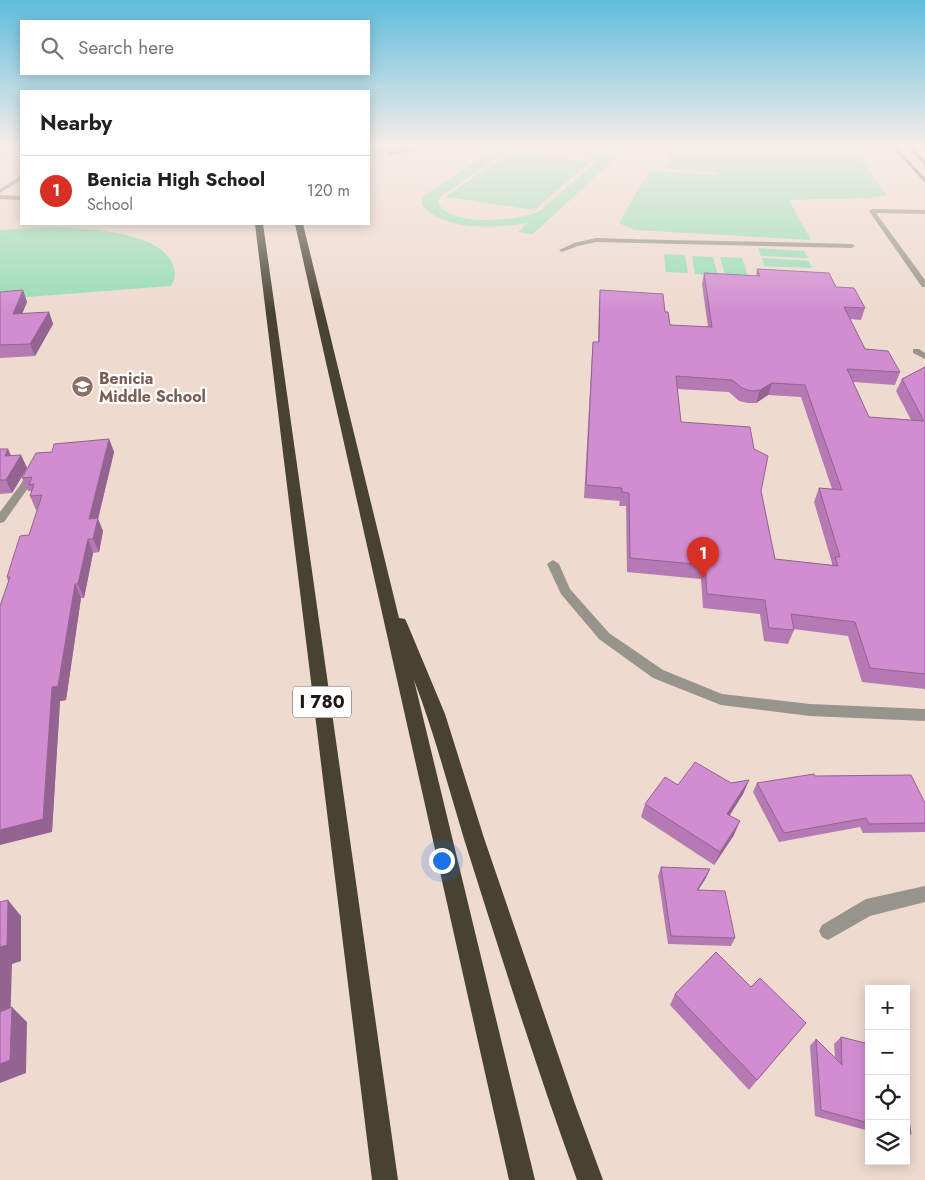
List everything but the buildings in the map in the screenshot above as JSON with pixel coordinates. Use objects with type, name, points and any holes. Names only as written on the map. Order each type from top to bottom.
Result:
[{"type":"highway","name":"I 780","points":[[259,225],[385,1180]]},
{"type":"highway","points":[[298,225],[522,1180]]},
{"type":"highway","points":[[381,578],[436,714],[562,1104],[590,1180]]},
{"type":"street","points":[[925,212],[872,211],[925,285]]},
{"type":"street","points":[[562,250],[576,244],[596,240],[852,246]]},
{"type":"street","points":[[916,351],[925,356]]},
{"type":"street","points":[[0,520],[26,484],[38,460]]},
{"type":"street","points":[[553,564],[565,591],[604,636],[658,674],[705,693],[721,699],[810,710],[925,714]]},
{"type":"street","points":[[828,931],[866,908],[925,894]]},
{"type":"green space","points":[[422,201],[438,201],[444,210],[455,216],[485,220],[531,215],[540,211],[551,201],[569,201],[533,234],[518,232],[527,223],[486,227],[457,224],[432,214],[422,205]]},
{"type":"green space","points":[[473,201],[544,201],[534,210]]},
{"type":"green space","points":[[632,201],[790,201],[811,240],[634,230],[619,223]]},
{"type":"green space","points":[[57,227],[119,233],[150,243],[162,251],[171,261],[175,274],[173,283],[171,286],[0,299],[0,230]]},
{"type":"green space","points":[[758,248],[804,251],[808,258],[761,256]]},
{"type":"green space","points":[[664,254],[685,255],[688,273],[666,272]]},
{"type":"green space","points":[[692,256],[713,257],[718,275],[695,274]]},
{"type":"green space","points":[[720,257],[742,258],[748,276],[725,275]]},
{"type":"green space","points":[[762,258],[809,261],[812,268],[764,266]]},
{"type":"place","name":"Benicia Middle School","points":[[83,387]]},
{"type":"place","name":"Benicia High School","points":[[703,578]]}]
